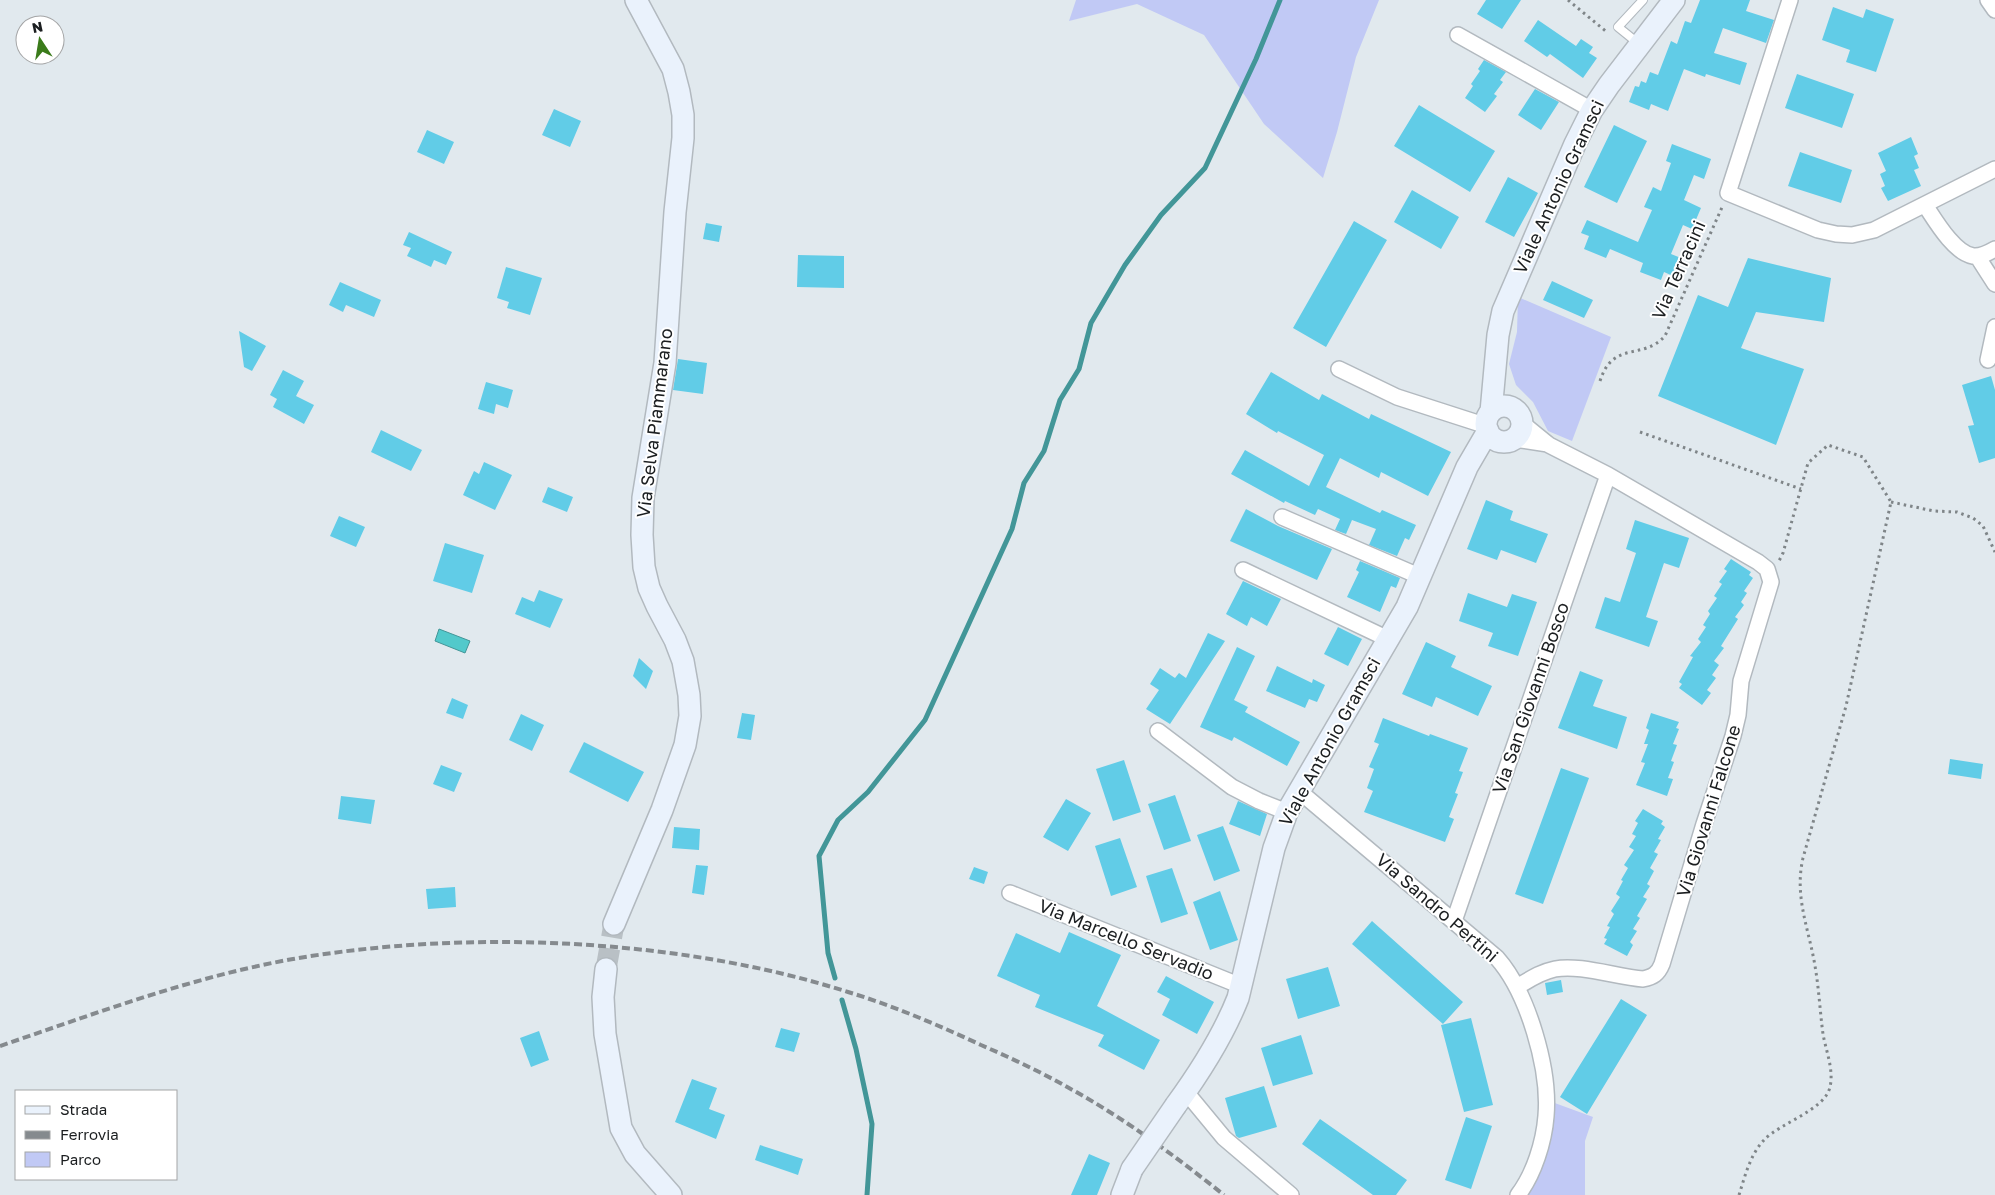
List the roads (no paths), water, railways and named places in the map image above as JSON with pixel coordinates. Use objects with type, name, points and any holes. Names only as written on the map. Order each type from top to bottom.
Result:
[{"type":"street","name":"Via Selva Piammarano","points":[[614,924],[660,816],[683,750],[690,716],[689,694],[684,667],[675,640],[656,606],[647,580],[642,536],[644,488],[665,363],[683,138],[683,115],[673,70],[636,0]]},
{"type":"street","points":[[1790,0],[1728,193],[1818,230],[1848,235],[1874,230],[1995,169]]},
{"type":"street","points":[[1988,0],[1995,10]]},
{"type":"street","name":"Viale Antonio Gramsci","points":[[1122,1195],[1132,1169],[1181,1098],[1229,1020],[1241,986],[1274,848],[1288,812],[1407,607],[1422,577],[1467,468],[1501,425],[1496,364],[1499,328],[1505,302],[1575,144],[1592,110],[1671,1]]},
{"type":"street","points":[[1458,35],[1592,110]]},
{"type":"street","points":[[1925,205],[1957,247],[1964,253],[1977,256],[1995,249]]},
{"type":"street","points":[[1977,256],[1995,284]]},
{"type":"street","points":[[1988,360],[1995,327]]},
{"type":"street","points":[[1339,368],[1397,397],[1447,414],[1501,425],[1549,445],[1608,475]]},
{"type":"street","name":"Via Giovanni Falcone","points":[[1517,988],[1541,973],[1557,968],[1570,968],[1643,979],[1658,973],[1735,729],[1741,681],[1770,589],[1770,573],[1758,562],[1608,475]]},
{"type":"street","name":"Via San Giovanni Bosco","points":[[1454,921],[1608,475]]},
{"type":"street","points":[[1282,517],[1422,577]]},
{"type":"street","points":[[1243,570],[1388,639]]},
{"type":"street","points":[[1158,731],[1223,782],[1247,796],[1288,812]]},
{"type":"street","name":"Via Sandro Pertini","points":[[1299,791],[1497,958],[1517,988],[1533,1031],[1541,1065],[1546,1104],[1544,1126],[1538,1153],[1518,1195]]},
{"type":"street","name":"Via Marcello Servadio","points":[[1010,893],[1241,986]]},
{"type":"street","points":[[606,969],[603,997],[605,1034],[621,1128],[635,1154],[671,1195]]},
{"type":"street","points":[[1181,1098],[1224,1138],[1292,1195]]},
{"type":"lane","points":[[1639,45],[1618,27],[1643,0]]},
{"type":"waterway","points":[[835,978],[828,953],[819,856],[838,820],[868,792],[925,720],[1012,529],[1024,483],[1044,451],[1060,400],[1079,369],[1091,323],[1125,265],[1161,215],[1205,168],[1256,59],[1280,0]]},
{"type":"waterway","points":[[842,1000],[856,1049],[872,1124],[867,1195]]},
{"type":"tunnel","points":[[606,969],[614,924]]},
{"type":"railway","points":[[0,1046],[181,986],[293,959],[360,950],[429,944],[500,942],[572,944],[644,950],[715,960],[783,974],[865,997],[932,1023],[1026,1065],[1110,1112],[1149,1138],[1224,1195]]}]
